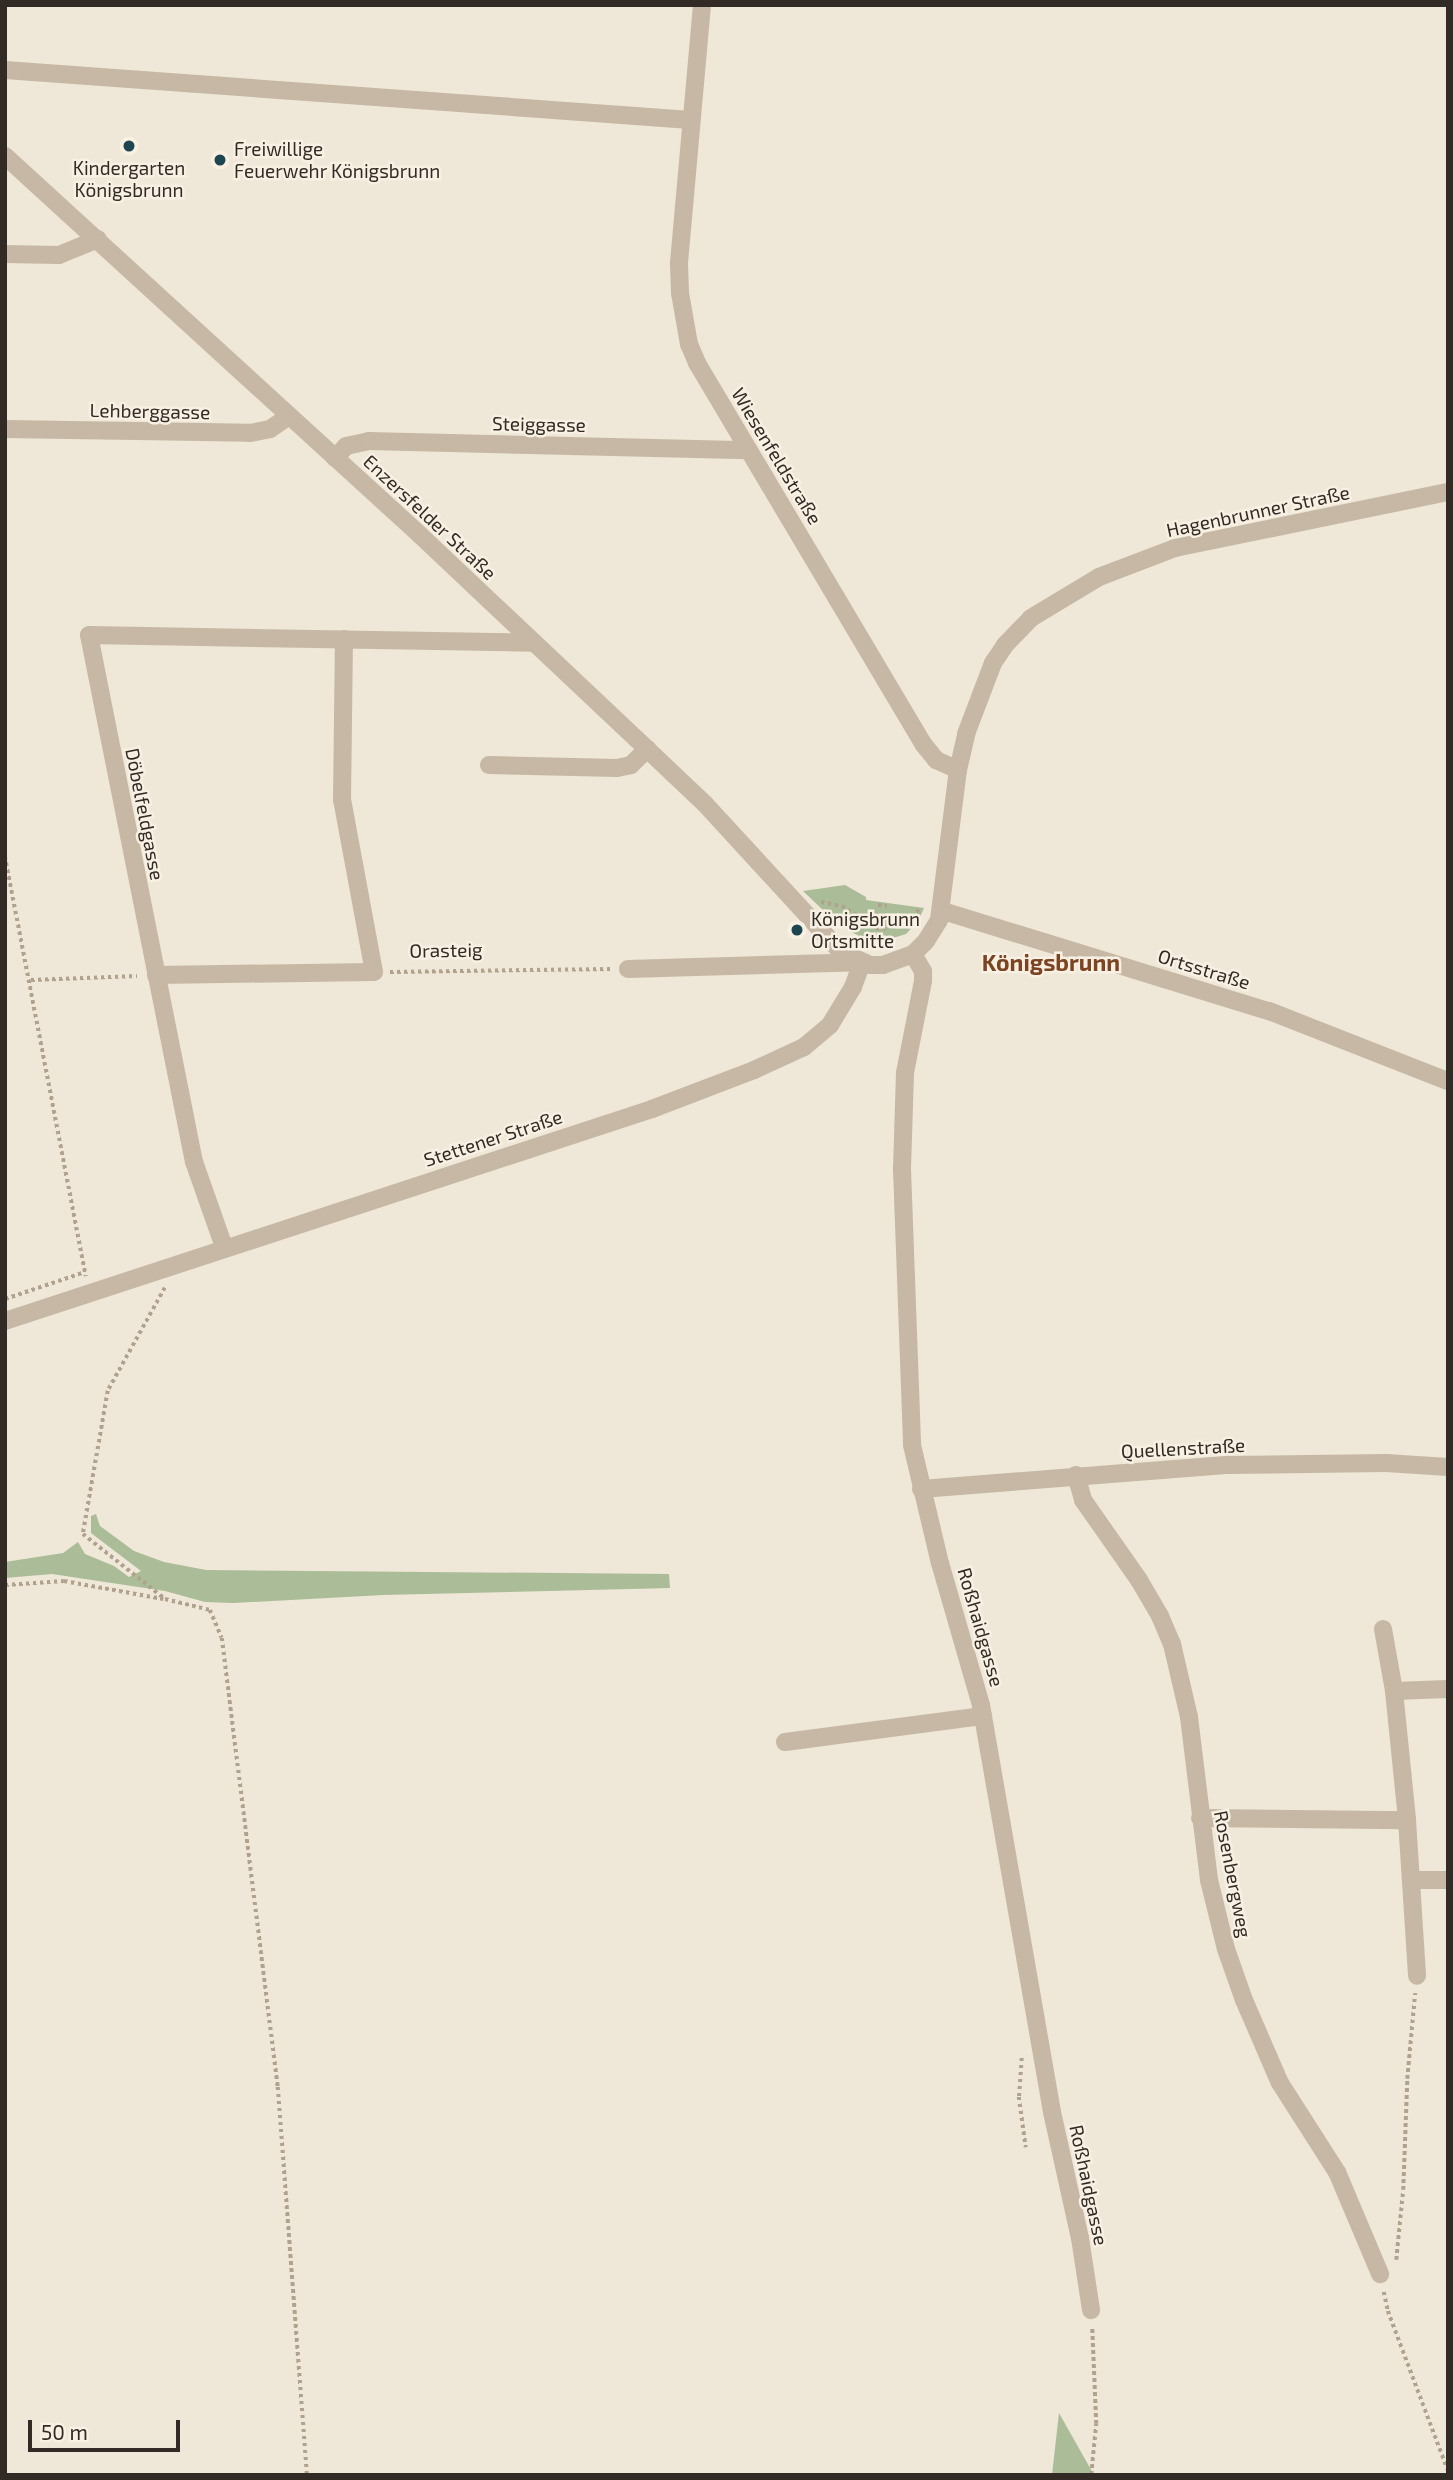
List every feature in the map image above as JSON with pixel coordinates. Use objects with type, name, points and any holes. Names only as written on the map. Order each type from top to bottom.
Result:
[{"type":"street","name":"Wiesenfeldstraße","points":[[702,5],[679,264],[682,308],[697,363],[924,745],[936,760],[958,770]]},
{"type":"street","points":[[5,70],[690,120]]},
{"type":"street","name":"Enzersfelder Straße","points":[[5,156],[98,239],[647,749],[705,804],[841,952],[862,962]]},
{"type":"street","points":[[5,254],[59,255],[98,239]]},
{"type":"street","name":"Lehberggasse","points":[[5,429],[250,433],[270,429],[289,416]]},
{"type":"street","name":"Steiggasse","points":[[335,458],[346,446],[369,441],[748,450]]},
{"type":"street","name":"Hagenbrunner Straße","points":[[913,954],[935,930],[943,911],[958,770],[974,707],[993,663],[1018,630],[1074,590],[1123,567],[1187,545],[1448,492]]},
{"type":"street","name":"Döbelfeldgasse","points":[[224,1247],[194,1162],[89,635],[534,643]]},
{"type":"street","points":[[156,975],[374,972],[342,800],[344,639]]},
{"type":"street","points":[[489,765],[617,768],[631,765],[647,749]]},
{"type":"street","name":"Ortsstraße","points":[[943,911],[1269,1010],[1448,1081]]},
{"type":"street","points":[[628,969],[862,962],[883,965],[913,954]]},
{"type":"street","name":"Roßhaidgasse","points":[[913,954],[923,971],[923,981],[905,1073],[902,1181],[911,1432],[921,1489],[983,1716],[1052,2112],[1082,2248],[1091,2310]]},
{"type":"street","name":"Stettener Straße","points":[[5,1321],[639,1113],[754,1070],[804,1047],[831,1025],[853,987],[862,962]]},
{"type":"street","name":"Quellenstraße","points":[[921,1489],[1229,1465],[1386,1463],[1448,1467]]},
{"type":"street","name":"Rosenbergweg","points":[[1076,1475],[1083,1500],[1139,1580],[1160,1616],[1172,1644],[1189,1717],[1200,1818],[1219,1924],[1251,2018],[1280,2083],[1337,2172],[1380,2274]]},
{"type":"street","points":[[1383,1629],[1394,1691],[1407,1820],[1417,1976]]},
{"type":"street","points":[[1394,1691],[1448,1689]]},
{"type":"street","points":[[785,1742],[983,1716]]},
{"type":"street","points":[[1200,1818],[1407,1820]]},
{"type":"street","points":[[1412,1880],[1448,1880]]},
{"type":"path","points":[[5,856],[31,980],[85,1272],[5,1298]]},
{"type":"path","points":[[814,901],[842,906],[864,919],[873,920],[882,914]]},
{"type":"path","points":[[883,906],[882,914],[889,922]]},
{"type":"path","points":[[873,920],[876,928],[881,930],[889,922],[911,917],[920,908]]},
{"type":"path","points":[[849,927],[864,919]]},
{"type":"path","name":"Orasteig","points":[[374,972],[628,969]]},
{"type":"path","points":[[31,980],[156,975]]},
{"type":"path","points":[[165,1599],[83,1534],[108,1391],[180,1262]]},
{"type":"path","points":[[5,1585],[64,1581],[211,1610],[222,1638],[278,2087],[307,2475]]},
{"type":"path","points":[[1417,1976],[1407,2079],[1403,2190],[1396,2260],[1380,2274],[1388,2311],[1448,2471]]},
{"type":"path","points":[[1024,2051],[1019,2097],[1026,2148]]},
{"type":"path","points":[[1091,2310],[1096,2424],[1091,2475]]},
{"type":"green space","points":[[845,885],[866,897],[866,900],[924,908],[918,921],[906,934],[883,941],[866,939],[851,932],[845,926],[846,920],[838,914],[833,918],[803,891]]},
{"type":"green space","points":[[96,1514],[100,1526],[134,1551],[164,1562],[206,1570],[669,1574],[670,1588],[383,1595],[233,1603],[205,1602],[165,1591],[52,1574],[5,1578],[5,1562],[63,1553],[78,1542],[85,1554],[114,1566],[129,1577],[141,1571],[91,1533],[91,1516]]},
{"type":"green space","points":[[1059,2413],[1094,2475],[1052,2475]]},
{"type":"place","name":"Kindergarten Königsbrunn","points":[[129,146]]},
{"type":"place","name":"Freiwillige Feuerwehr Königsbrunn","points":[[220,160]]},
{"type":"place","name":"Königsbrunn Ortsmitte","points":[[797,930]]},
{"type":"district","name":"Königsbrunn","points":[[1051,962]]}]
